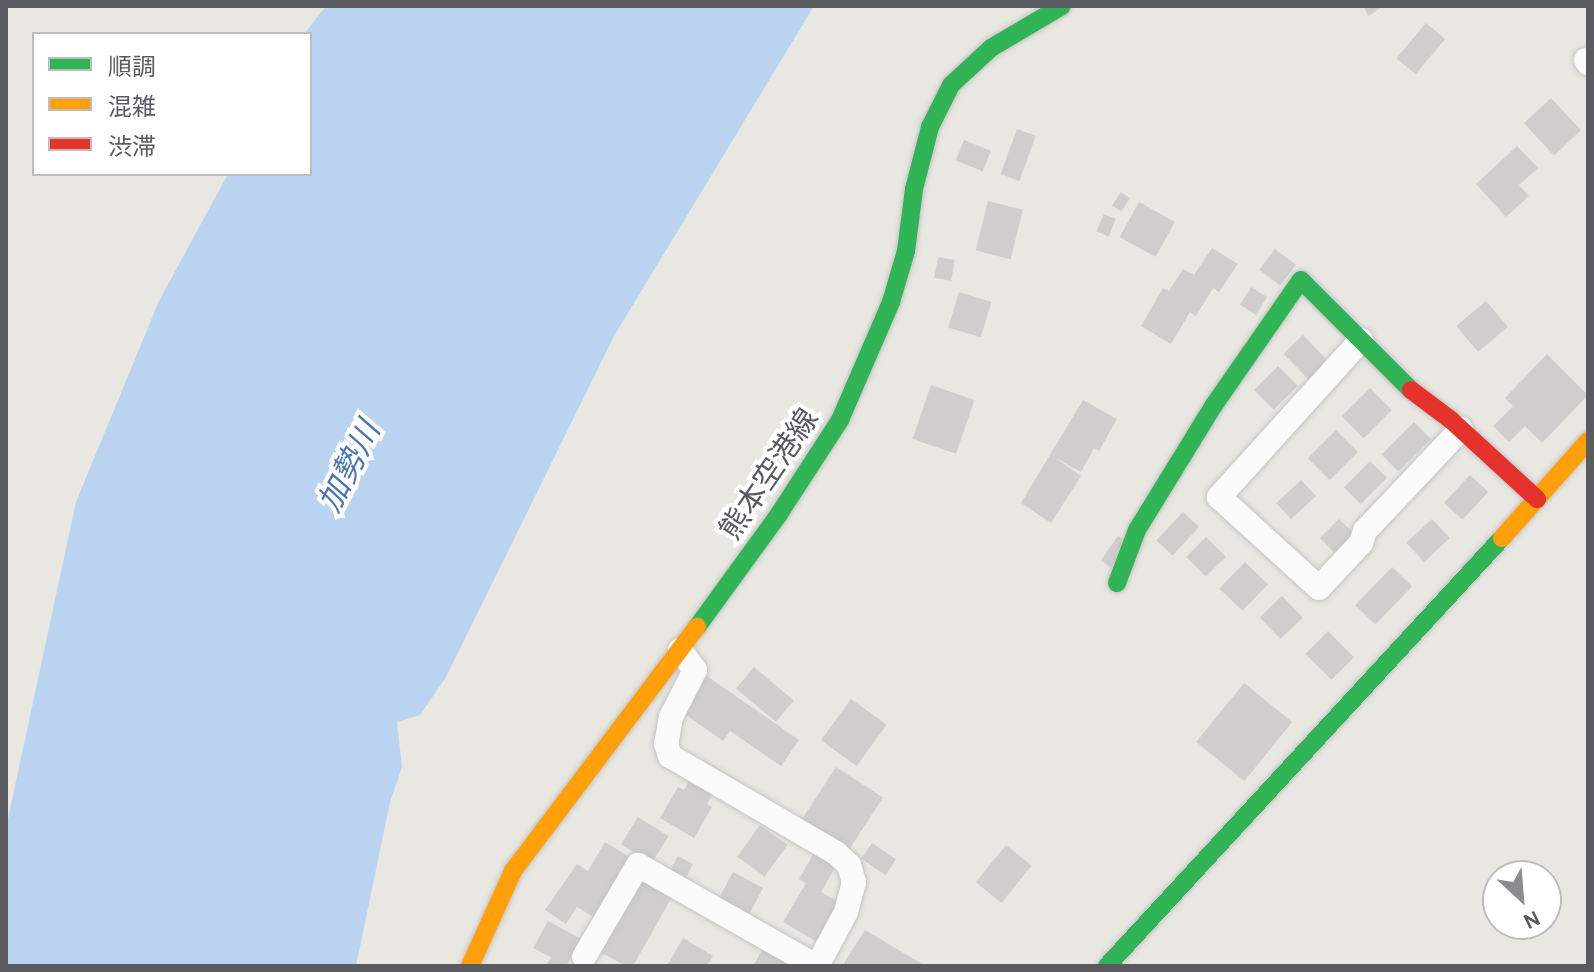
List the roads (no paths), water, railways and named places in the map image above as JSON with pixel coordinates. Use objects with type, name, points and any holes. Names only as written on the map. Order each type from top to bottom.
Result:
[{"type":"street","name":"熊本空港線","points":[[470,966],[513,871],[779,514],[840,420],[891,302],[906,251],[914,189],[930,127],[951,85],[991,48],[1062,6]]},
{"type":"street","points":[[1117,583],[1129,558],[1137,530],[1214,405],[1301,280],[1423,402],[1461,429],[1537,499]]},
{"type":"street","points":[[1361,340],[1219,497],[1319,588],[1361,543],[1365,531],[1461,429]]},
{"type":"street","points":[[1107,966],[1588,441]]},
{"type":"street","points":[[584,957],[638,865],[816,966],[846,912],[854,882],[849,865],[836,853],[670,756],[666,744],[671,717],[695,670],[680,650]]},
{"type":"water","name":"加勢川","points":[[326,6],[814,6],[614,336],[446,677],[420,715],[397,722],[402,767],[390,802],[356,966],[6,966],[6,828],[76,502],[159,301],[227,176],[312,176],[312,32],[306,32]]}]
